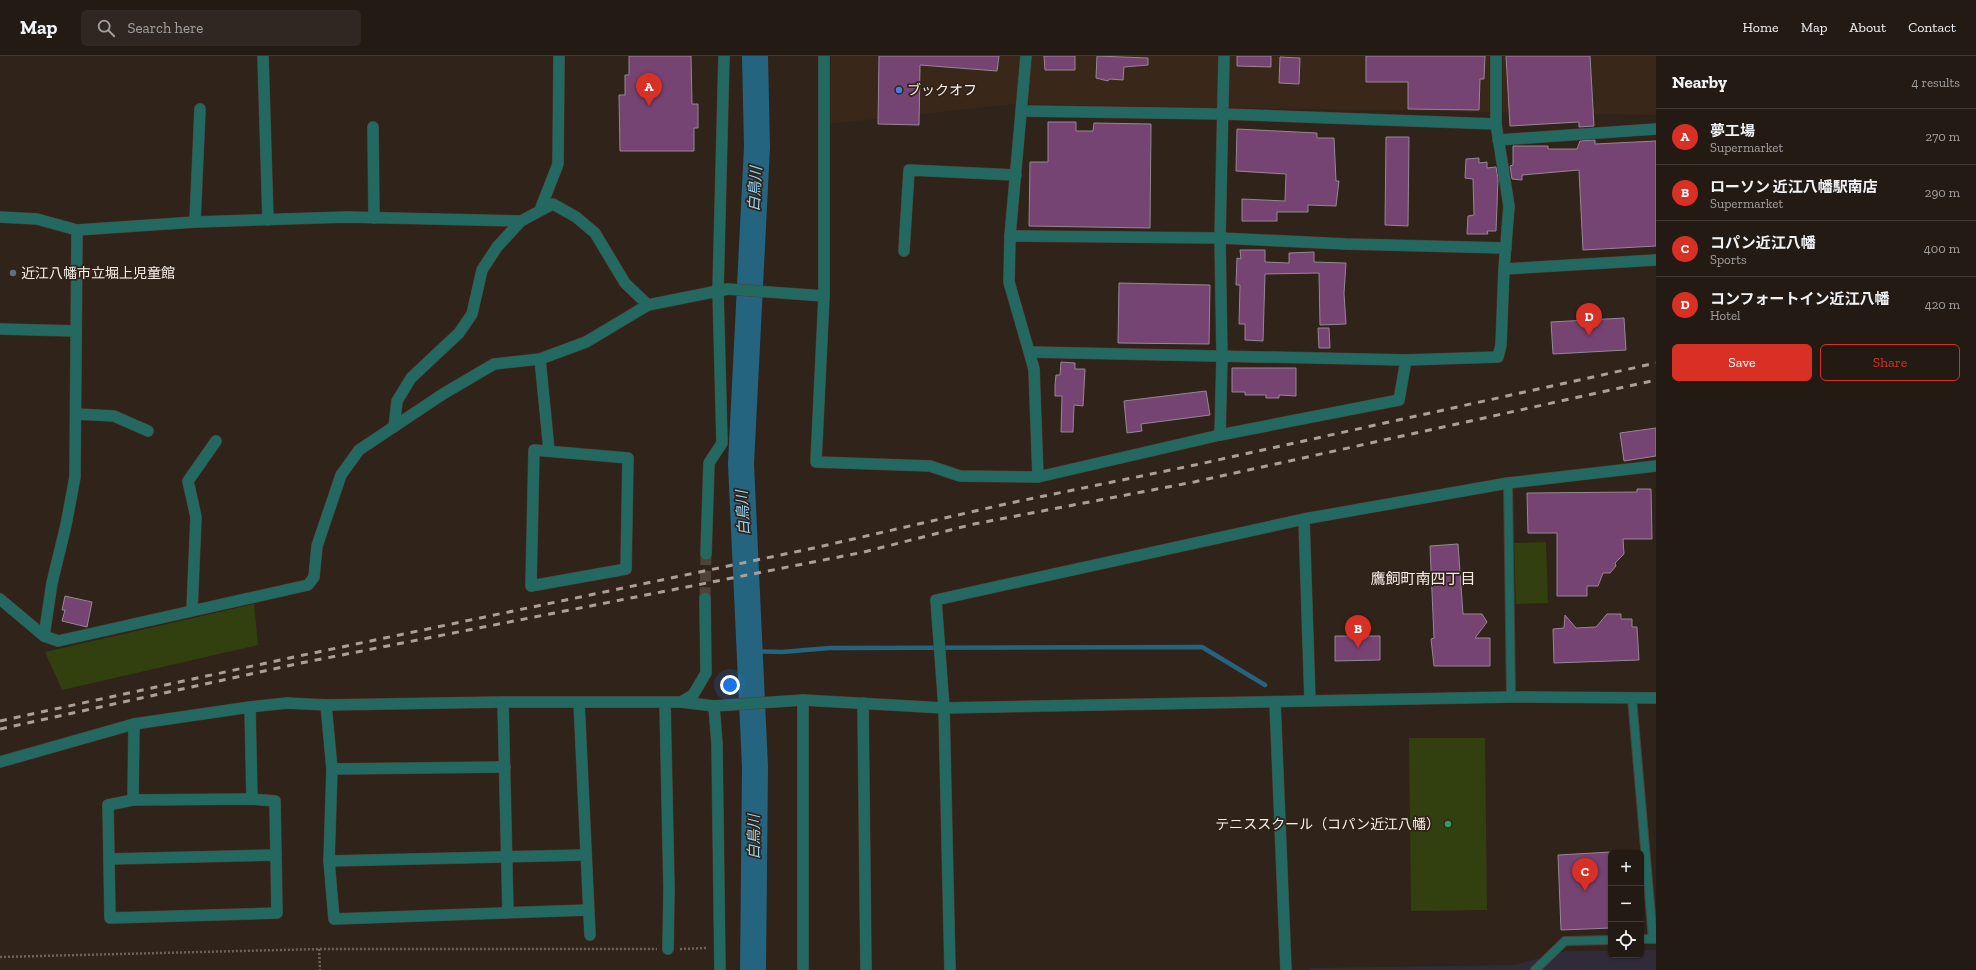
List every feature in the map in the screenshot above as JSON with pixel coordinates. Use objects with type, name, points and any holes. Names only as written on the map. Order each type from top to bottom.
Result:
[{"type":"street","points":[[263,56],[268,220]]},
{"type":"street","points":[[540,210],[558,164],[559,56]]},
{"type":"street","points":[[706,554],[709,463],[722,443],[724,56]]},
{"type":"street","points":[[824,56],[824,296],[816,462],[930,466],[960,476],[1038,477],[1220,436],[1399,400],[1406,360]]},
{"type":"street","points":[[1026,56],[1010,236],[1009,282],[1034,369],[1038,477]]},
{"type":"street","points":[[1220,436],[1222,356],[1220,238],[1224,56]]},
{"type":"street","points":[[1030,352],[1406,360],[1498,357],[1501,345],[1504,269],[1509,206],[1496,124],[1496,56]]},
{"type":"street","points":[[195,222],[200,109]]},
{"type":"street","points":[[1022,111],[1223,114],[1496,124]]},
{"type":"street","points":[[373,127],[374,218]]},
{"type":"street","points":[[1498,140],[1656,129]]},
{"type":"street","points":[[904,251],[909,170],[1016,175]]},
{"type":"street","points":[[394,427],[397,401],[411,378],[459,333],[472,314],[482,270],[497,247],[521,221],[540,210],[553,204],[576,217],[595,233],[625,283],[648,305]]},
{"type":"street","points":[[0,217],[37,220],[77,230],[195,222],[268,220],[374,218],[521,221]]},
{"type":"street","points":[[44,636],[52,583],[66,525],[75,477],[77,230]]},
{"type":"street","points":[[1010,236],[1220,238],[1346,244],[1506,248]]},
{"type":"street","points":[[1504,269],[1656,260]]},
{"type":"street","points":[[0,599],[44,636],[58,641],[192,610],[276,594],[308,585],[314,577],[317,546],[341,475],[359,450],[442,394],[494,364],[540,359],[586,342],[648,305],[723,290],[789,292],[824,296]]},
{"type":"street","points":[[0,329],[76,331]]},
{"type":"street","points":[[540,359],[549,450]]},
{"type":"street","points":[[76,414],[114,416],[148,430]]},
{"type":"street","points":[[192,610],[196,517],[188,481],[216,441]]},
{"type":"street","points":[[534,450],[549,450],[628,458],[626,569],[531,586],[534,450]]},
{"type":"street","points":[[950,970],[944,708],[936,600],[1304,519],[1508,483],[1656,466]]},
{"type":"street","points":[[1304,519],[1310,701]]},
{"type":"street","points":[[681,702],[693,695],[706,673],[705,598]]},
{"type":"street","points":[[0,762],[134,724],[287,703],[326,705],[503,702],[681,702],[714,706],[803,700],[944,708],[1511,698],[1656,698]]},
{"type":"street","points":[[803,700],[803,970]]},
{"type":"street","points":[[503,702],[508,912]]},
{"type":"street","points":[[579,702],[585,856],[590,936]]},
{"type":"street","points":[[1275,702],[1286,970]]},
{"type":"street","points":[[665,703],[669,888],[668,949]]},
{"type":"street","points":[[863,703],[866,970]]},
{"type":"street","points":[[326,705],[332,769],[330,861],[334,919],[588,910]]},
{"type":"street","points":[[714,706],[717,744],[720,970]]},
{"type":"street","points":[[250,707],[252,799]]},
{"type":"street","points":[[133,800],[134,724]]},
{"type":"street","points":[[332,769],[505,767]]},
{"type":"street","points":[[252,799],[275,801],[277,913],[110,918],[108,805],[133,800],[252,799]]},
{"type":"street","points":[[109,859],[276,855]]},
{"type":"street","points":[[330,861],[585,856]]},
{"type":"lane","points":[[1508,483],[1511,698]]},
{"type":"lane","points":[[1632,698],[1654,939]]},
{"type":"lane","points":[[1535,970],[1565,941],[1608,940]]},
{"type":"path","points":[[0,956],[319,949],[720,948]]},
{"type":"path","points":[[319,949],[320,970]]},
{"type":"shaded area","points":[[831,56],[1656,56],[1656,115],[1015,104],[829,124]]},
{"type":"shaded area","points":[[1644,950],[1656,950],[1656,970],[1310,970],[1310,968],[1514,965],[1566,951],[1608,951],[1608,958],[1644,958]]},
{"type":"green space","points":[[1546,542],[1548,603],[1516,604],[1514,543]]},
{"type":"green space","points":[[254,604],[258,645],[62,690],[45,652]]},
{"type":"green space","name":"テニススクール（コパン近江八幡）","points":[[1409,738],[1485,738],[1487,910],[1411,911]]},
{"type":"building","points":[[629,56],[691,56],[692,104],[698,104],[698,128],[694,128],[694,151],[620,151],[619,95],[625,95],[625,75],[629,75]]},
{"type":"building","name":"ブックオフ","points":[[879,56],[999,56],[997,71],[920,65],[919,125],[878,124]]},
{"type":"building","points":[[1044,56],[1075,56],[1075,70],[1045,70]]},
{"type":"building","points":[[1097,56],[1148,58],[1148,65],[1124,67],[1123,80],[1109,79],[1108,81],[1096,78]]},
{"type":"building","points":[[1237,56],[1271,56],[1271,67],[1237,66]]},
{"type":"building","points":[[1366,56],[1485,56],[1484,79],[1480,79],[1479,110],[1408,109],[1408,82],[1366,82]]},
{"type":"building","points":[[1506,56],[1590,56],[1594,126],[1579,127],[1579,122],[1510,126]]},
{"type":"building","points":[[1280,57],[1300,58],[1299,84],[1279,83]]},
{"type":"building","points":[[1048,122],[1076,122],[1076,131],[1093,131],[1094,123],[1151,124],[1150,228],[1029,226],[1030,162],[1048,162]]},
{"type":"building","points":[[1237,129],[1317,133],[1317,138],[1334,138],[1336,181],[1339,181],[1336,206],[1308,205],[1308,212],[1277,212],[1277,221],[1242,221],[1242,199],[1285,201],[1286,174],[1236,171]]},
{"type":"building","points":[[1386,137],[1409,137],[1408,226],[1385,225]]},
{"type":"building","points":[[1595,140],[1595,144],[1656,141],[1656,246],[1583,250],[1579,170],[1522,175],[1522,180],[1512,179],[1510,166],[1513,165],[1513,146],[1548,146],[1548,149],[1577,149],[1580,141]]},
{"type":"building","points":[[1479,158],[1479,163],[1487,162],[1487,168],[1496,167],[1498,179],[1496,231],[1487,231],[1488,234],[1467,234],[1468,216],[1474,215],[1473,179],[1465,178],[1466,159]]},
{"type":"building","points":[[1240,250],[1265,250],[1265,262],[1289,263],[1289,253],[1314,252],[1314,262],[1346,263],[1344,293],[1346,324],[1320,325],[1319,273],[1265,274],[1263,341],[1245,340],[1245,324],[1239,324],[1240,285],[1236,285],[1237,258],[1241,259]]},
{"type":"building","points":[[1119,283],[1210,285],[1209,344],[1118,343]]},
{"type":"building","points":[[1624,318],[1626,350],[1553,354],[1551,322]]},
{"type":"building","points":[[1318,328],[1329,328],[1330,348],[1319,348]]},
{"type":"building","points":[[1061,362],[1075,363],[1075,369],[1085,369],[1083,406],[1074,405],[1073,432],[1061,432],[1062,396],[1055,396],[1055,385],[1056,375],[1060,375]]},
{"type":"building","points":[[1232,368],[1296,368],[1296,396],[1279,395],[1279,398],[1266,398],[1266,395],[1245,395],[1245,392],[1232,392]]},
{"type":"building","points":[[1206,391],[1210,415],[1141,424],[1142,431],[1127,433],[1124,401]]},
{"type":"building","points":[[1656,428],[1656,456],[1624,461],[1620,433]]},
{"type":"building","points":[[1637,489],[1651,489],[1652,539],[1623,539],[1624,554],[1615,563],[1616,566],[1610,573],[1603,573],[1598,586],[1587,586],[1587,596],[1557,596],[1557,533],[1528,533],[1527,493],[1637,492]]},
{"type":"building","points":[[1458,544],[1463,614],[1482,614],[1487,622],[1475,638],[1490,638],[1490,666],[1434,666],[1431,639],[1434,638],[1430,546]]},
{"type":"building","points":[[65,596],[92,602],[87,627],[62,621],[65,610],[62,610]]},
{"type":"building","points":[[1607,614],[1621,614],[1621,619],[1632,619],[1632,627],[1637,627],[1639,660],[1554,663],[1553,629],[1564,628],[1565,615],[1576,628],[1596,627]]},
{"type":"building","points":[[1335,636],[1380,636],[1380,660],[1335,661]]},
{"type":"building","points":[[1608,852],[1608,928],[1561,930],[1558,855]]},
{"type":"waterway","name":"白鳥川","points":[[753,970],[755,767],[741,464],[757,147],[755,56]]},
{"type":"waterway","points":[[749,651],[782,652],[830,648],[1202,647],[1265,685]]},
{"type":"tunnel","points":[[705,598],[706,554]]},
{"type":"railway","points":[[0,721],[294,657],[814,548],[1010,503],[1195,465],[1656,363]]},
{"type":"railway","points":[[0,729],[296,664],[864,552],[974,524],[1194,482],[1656,380]]},
{"type":"place","name":"ブックオフ","points":[[899,90]]},
{"type":"place","name":"夢工場","points":[[649,106]]},
{"type":"place","name":"近江八幡市立堀上児童館","points":[[13,273]]},
{"type":"place","name":"コンフォートイン近江八幡","points":[[1589,336]]},
{"type":"place","name":"ローソン 近江八幡駅南店","points":[[1358,648]]},
{"type":"place","name":"テニススクール（コパン近江八幡）","points":[[1448,824]]},
{"type":"place","name":"コパン近江八幡","points":[[1585,891]]},
{"type":"district","name":"鷹飼町南四丁目","points":[[1423,579]]}]
